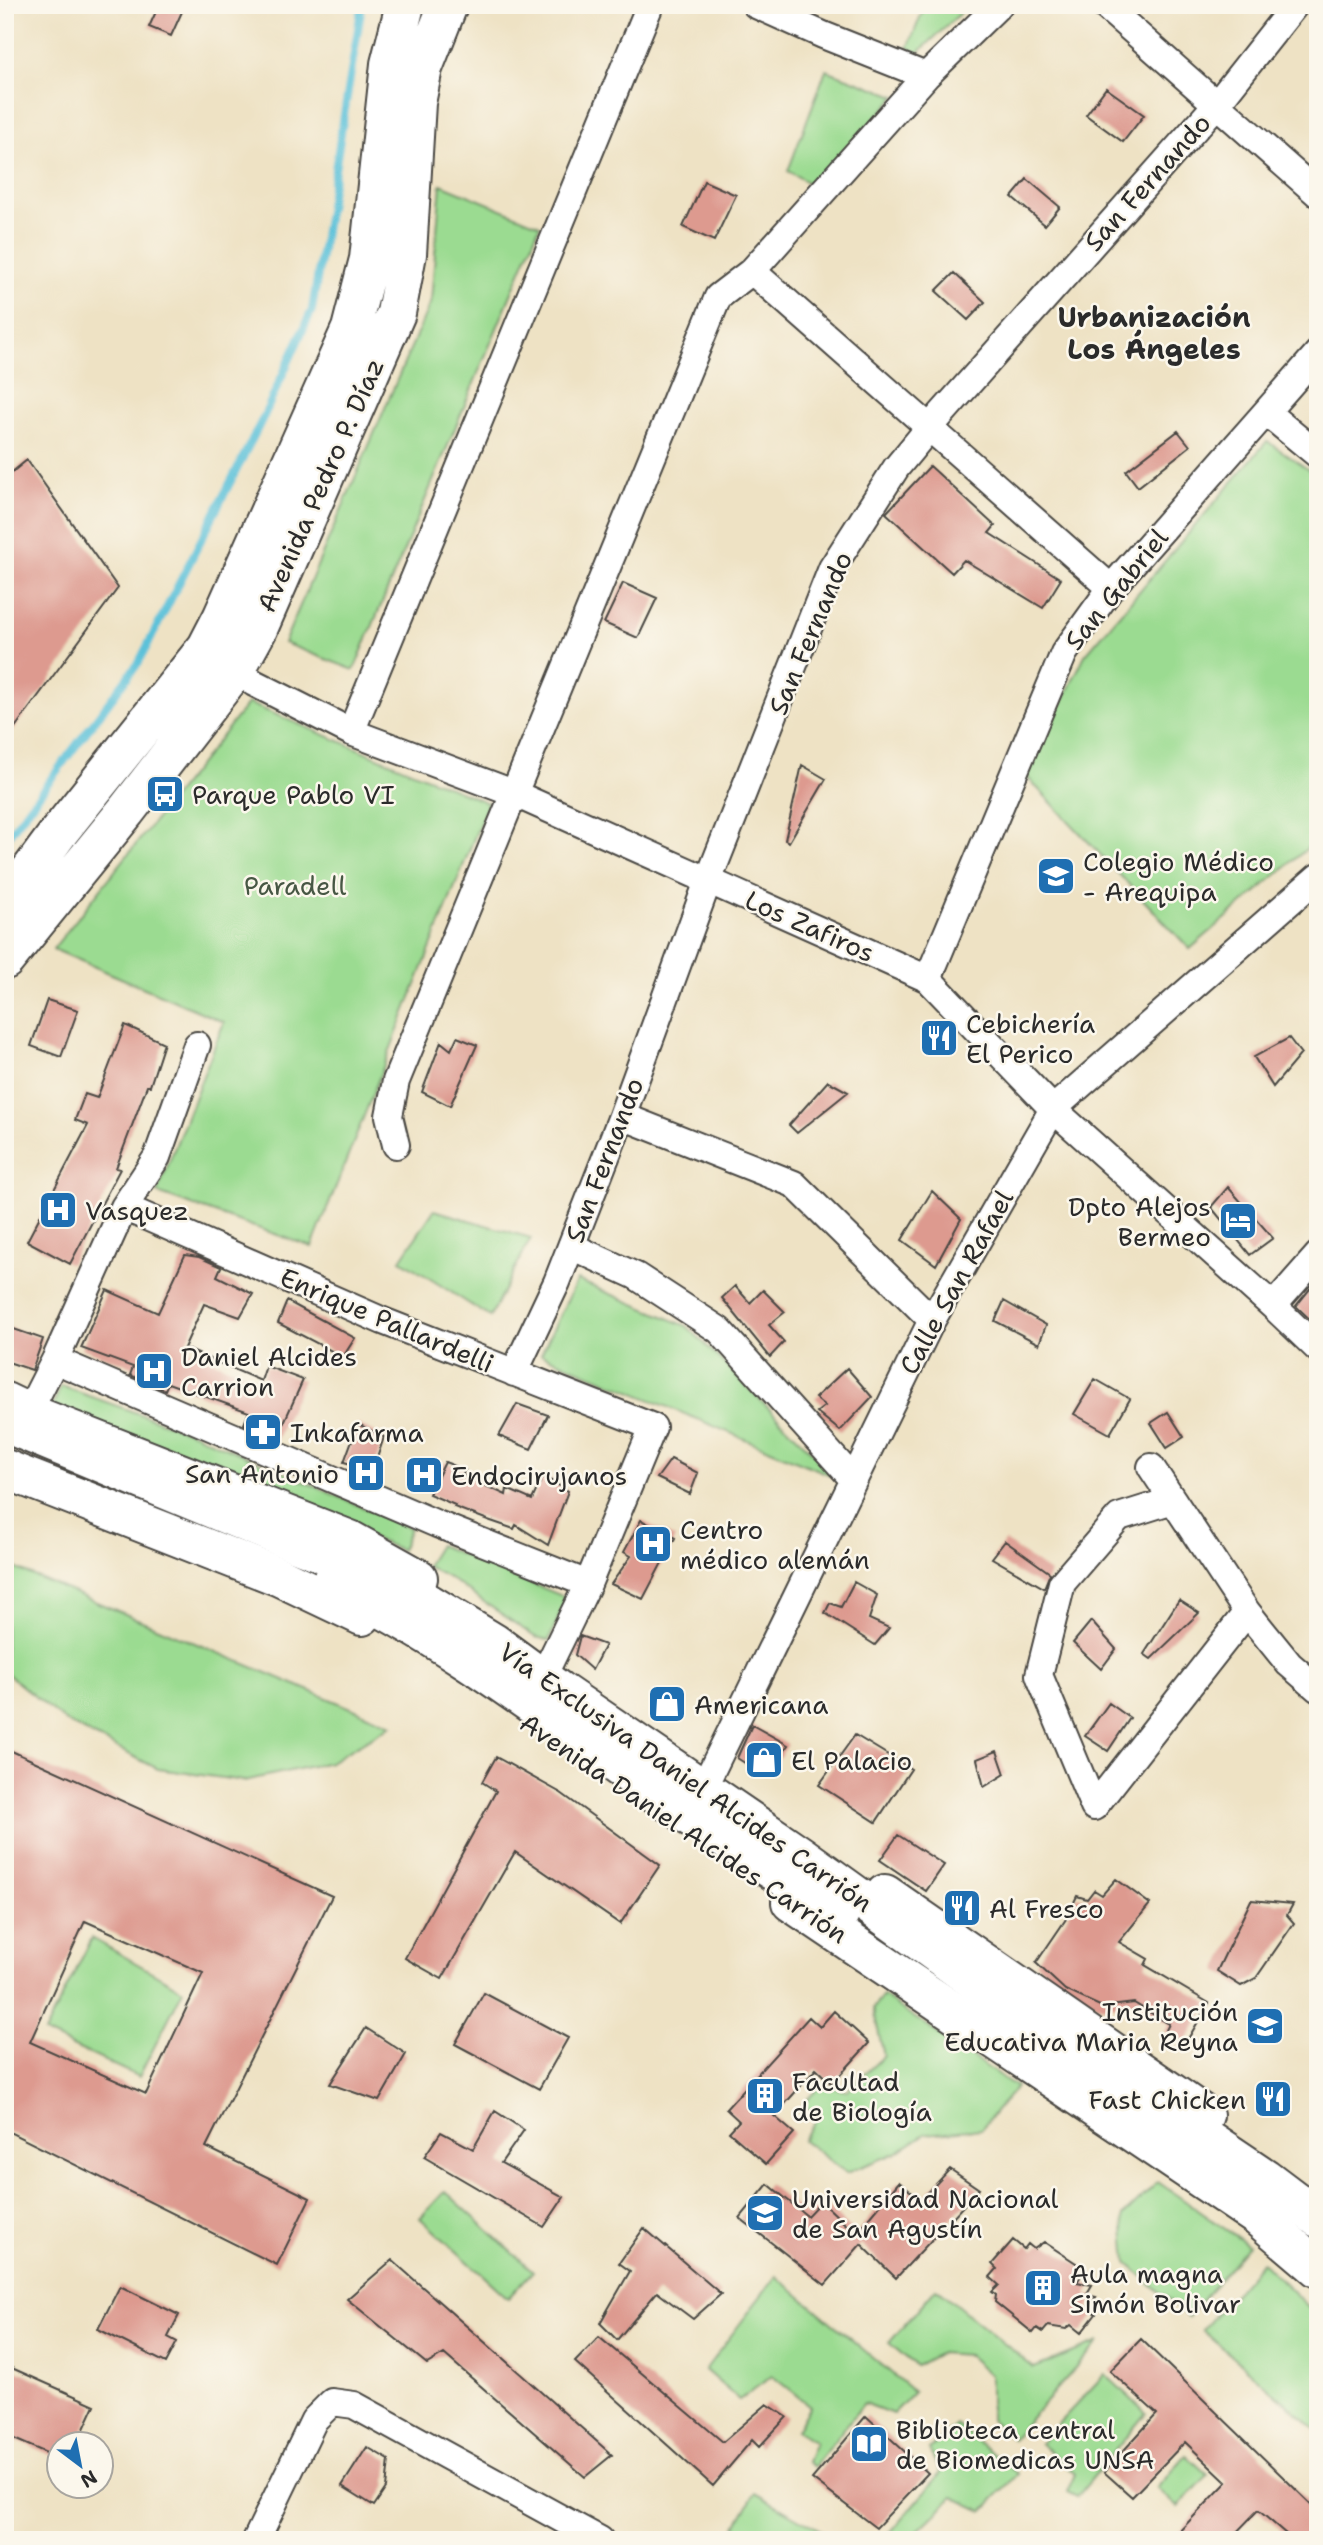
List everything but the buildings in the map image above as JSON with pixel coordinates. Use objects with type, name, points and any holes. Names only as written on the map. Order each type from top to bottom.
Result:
[{"type":"main road","name":"Avenida Pedro P. Díaz","points":[[51,905],[222,658],[222,618],[351,329],[369,259],[390,64],[405,5]]},
{"type":"main road","name":"Avenida Pedro P. Díaz","points":[[59,832],[222,658],[258,629],[396,313],[407,254],[416,103],[423,68],[448,5]]},
{"type":"main road","points":[[5,887],[59,832]]},
{"type":"main road","points":[[5,905],[59,832]]},
{"type":"main road","points":[[5,961],[51,905]]},
{"type":"main road","points":[[5,991],[51,905]]},
{"type":"main road","points":[[11,1419],[350,1540],[442,1592],[1318,2194]]},
{"type":"main road","name":"Vía Exclusiva Daniel Alcides Carrión","points":[[11,1419],[278,1536],[354,1565],[403,1588],[494,1643],[800,1855],[1004,2002],[1265,2178],[1318,2218]]},
{"type":"main road","name":"Vía Exclusiva Daniel Alcides Carrión","points":[[11,1419],[389,1612],[480,1670],[727,1840],[997,2014],[1318,2236]]},
{"type":"main road","name":"Avenida Daniel Alcides Carrión","points":[[5,1469],[280,1577],[346,1607],[382,1628],[534,1725],[1181,2164],[1258,2217],[1318,2268]]},
{"type":"main road","points":[[5,1480],[46,1484]]},
{"type":"street","points":[[351,732],[650,5]]},
{"type":"street","points":[[756,5],[926,76]]},
{"type":"street","points":[[396,1145],[389,1115],[396,1081],[718,297],[752,271],[926,76],[999,5]]},
{"type":"street","points":[[1104,5],[1318,194]]},
{"type":"street","name":"San Fernando","points":[[514,1373],[557,1282],[622,1116],[708,881],[832,568],[896,468],[1216,105],[1296,5]]},
{"type":"street","points":[[752,271],[1111,588]]},
{"type":"street","name":"San Gabriel","points":[[928,979],[1064,653],[1111,588],[1318,353]]},
{"type":"street","points":[[1266,412],[1318,455]]},
{"type":"street","name":"Los Zafiros","points":[[222,658],[254,683],[351,732],[513,793],[928,979],[1053,1109],[1318,1349]]},
{"type":"street","name":"Calle San Rafael","points":[[710,1774],[932,1320],[1053,1109],[1318,877]]},
{"type":"street","points":[[11,1419],[55,1360],[124,1206],[157,1157],[197,1045]]},
{"type":"street","points":[[622,1116],[794,1184],[932,1320]]},
{"type":"street","name":"Enrique Pallardelli","points":[[124,1206],[383,1321],[653,1427],[588,1584]]},
{"type":"street","points":[[570,1246],[636,1276],[719,1331],[853,1479]]},
{"type":"street","points":[[1273,1306],[1318,1255]]},
{"type":"street","points":[[55,1360],[437,1524],[588,1584],[549,1664]]},
{"type":"street","points":[[1151,1467],[1247,1612],[1289,1664],[1318,1689]]},
{"type":"street","points":[[1173,1500],[1119,1517],[1062,1583],[1039,1675],[1094,1807],[1247,1612]]},
{"type":"street","points":[[256,2540],[314,2420],[332,2402],[354,2405],[600,2540]]},
{"type":"green space","points":[[925,5],[969,5],[918,53],[908,48]]},
{"type":"green space","points":[[826,70],[896,96],[814,186],[788,171]]},
{"type":"green space","points":[[441,184],[540,225],[354,670],[284,643],[431,301]]},
{"type":"green space","points":[[1267,441],[1318,476],[1318,839],[1190,949],[1026,776],[1085,655]]},
{"type":"green space","name":"Paradell","points":[[248,703],[488,803],[312,1247],[157,1193],[224,1022],[53,949]]},
{"type":"green space","points":[[434,1210],[531,1238],[490,1317],[401,1260]]},
{"type":"green space","points":[[577,1280],[687,1326],[838,1478],[541,1354]]},
{"type":"green space","points":[[61,1386],[193,1433],[410,1528],[401,1550],[52,1407]]},
{"type":"green space","points":[[439,1545],[567,1598],[549,1640],[535,1637],[449,1578],[426,1566]]},
{"type":"green space","points":[[5,1564],[392,1725],[330,1762],[244,1781],[158,1769],[66,1722],[5,1672]]},
{"type":"green space","points":[[92,1938],[183,1990],[139,2077],[44,2033]]},
{"type":"green space","points":[[883,1996],[1016,2087],[981,2129],[925,2134],[896,2153],[846,2173],[803,2140],[817,2118],[803,2104],[822,2084],[846,2091],[884,2056],[873,2008]]},
{"type":"green space","points":[[1158,2182],[1248,2245],[1188,2317],[1127,2263],[1123,2216]]},
{"type":"green space","points":[[445,2191],[533,2271],[508,2298],[420,2218]]},
{"type":"green space","points":[[1262,2262],[1318,2316],[1318,2431],[1202,2330]]},
{"type":"green space","points":[[776,2276],[914,2392],[893,2414],[864,2403],[814,2467],[807,2462],[815,2442],[796,2430],[810,2406],[772,2376],[739,2400],[705,2370]]},
{"type":"green space","points":[[936,2288],[1034,2368],[1099,2342],[1012,2439],[990,2420],[990,2375],[968,2355],[940,2353],[916,2366],[889,2343]]},
{"type":"green space","points":[[1105,2374],[1146,2413],[1077,2497],[1067,2492],[1075,2474],[1040,2443]]},
{"type":"green space","points":[[956,2424],[1018,2474],[983,2511],[953,2497],[908,2540],[895,2540],[889,2534],[941,2473],[929,2450]]},
{"type":"green space","points":[[1186,2455],[1208,2475],[1178,2507],[1157,2488]]},
{"type":"green space","points":[[755,2493],[838,2540],[728,2540]]},
{"type":"waterway","points":[[5,840],[139,662],[264,416],[312,310],[362,5]]},
{"type":"place","name":"Parque Pablo VI","points":[[165,794]]},
{"type":"place","name":"Colegio Médico - Arequipa","points":[[1056,876]]},
{"type":"place","name":"Cebichería El Perico","points":[[939,1038]]},
{"type":"place","name":"Vasquez","points":[[58,1210]]},
{"type":"place","name":"Dpto Alejos Bermeo","points":[[1238,1221]]},
{"type":"place","name":"Daniel Alcides Carrion","points":[[154,1371]]},
{"type":"place","name":"Inkafarma","points":[[263,1432]]},
{"type":"place","name":"San Antonio","points":[[366,1473]]},
{"type":"place","name":"Endocirujanos","points":[[424,1475]]},
{"type":"place","name":"Centro médico alemán","points":[[653,1544]]},
{"type":"place","name":"Americana","points":[[667,1704]]},
{"type":"place","name":"El Palacio","points":[[764,1760]]},
{"type":"place","name":"Al Fresco","points":[[962,1908]]},
{"type":"place","name":"Institución Educativa Maria Reyna","points":[[1265,2026]]},
{"type":"place","name":"Facultad de Biología","points":[[765,2096]]},
{"type":"place","name":"Fast Chicken","points":[[1273,2099]]},
{"type":"place","name":"Universidad Nacional de San Agustín","points":[[765,2213]]},
{"type":"place","name":"Aula magna Simón Bolivar","points":[[1043,2288]]},
{"type":"place","name":"Biblioteca central de Biomedicas UNSA","points":[[869,2444]]},
{"type":"district","name":"Urbanización Los Ángeles","points":[[1154,333]]}]
